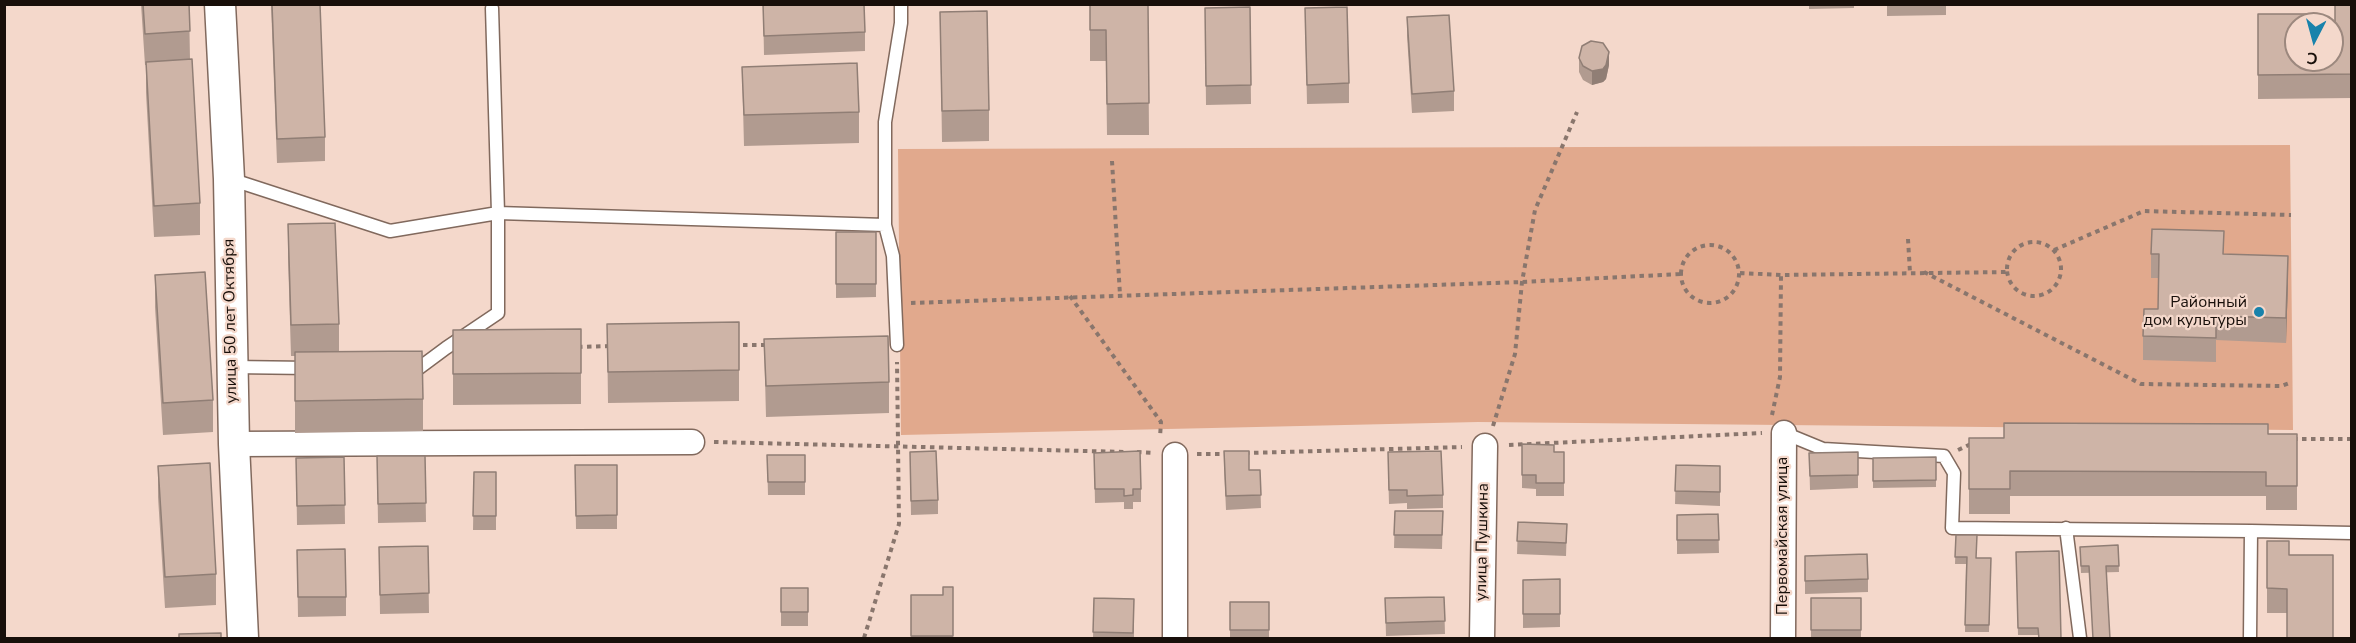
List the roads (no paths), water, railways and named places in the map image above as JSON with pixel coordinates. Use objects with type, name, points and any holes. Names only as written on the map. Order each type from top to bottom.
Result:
[{"type":"street","name":"улица 50 лет Октября","points":[[219,4],[229,179],[234,444],[243,639]]},
{"type":"street","name":"Первомайская улица","points":[[1776,433],[1783,639]]},
{"type":"street","points":[[234,444],[692,442]]},
{"type":"street","name":"улица Пушкина","points":[[1482,639],[1485,447]]},
{"type":"street","points":[[1167,454],[1175,639]]},
{"type":"lane","points":[[897,345],[893,256],[885,225],[885,122],[901,23],[901,4]]},
{"type":"lane","points":[[392,370],[415,371],[498,313],[498,213],[492,8]]},
{"type":"lane","points":[[229,179],[390,231],[498,213],[885,225]]},
{"type":"lane","points":[[232,367],[324,369]]},
{"type":"lane","points":[[1776,433],[1823,449],[1944,456],[1954,473],[1952,528],[2352,533]]},
{"type":"lane","points":[[2066,528],[2080,639]]},
{"type":"lane","points":[[2250,639],[2251,531]]},
{"type":"place","name":"Районный дом культуры","points":[[2259,312]]}]
